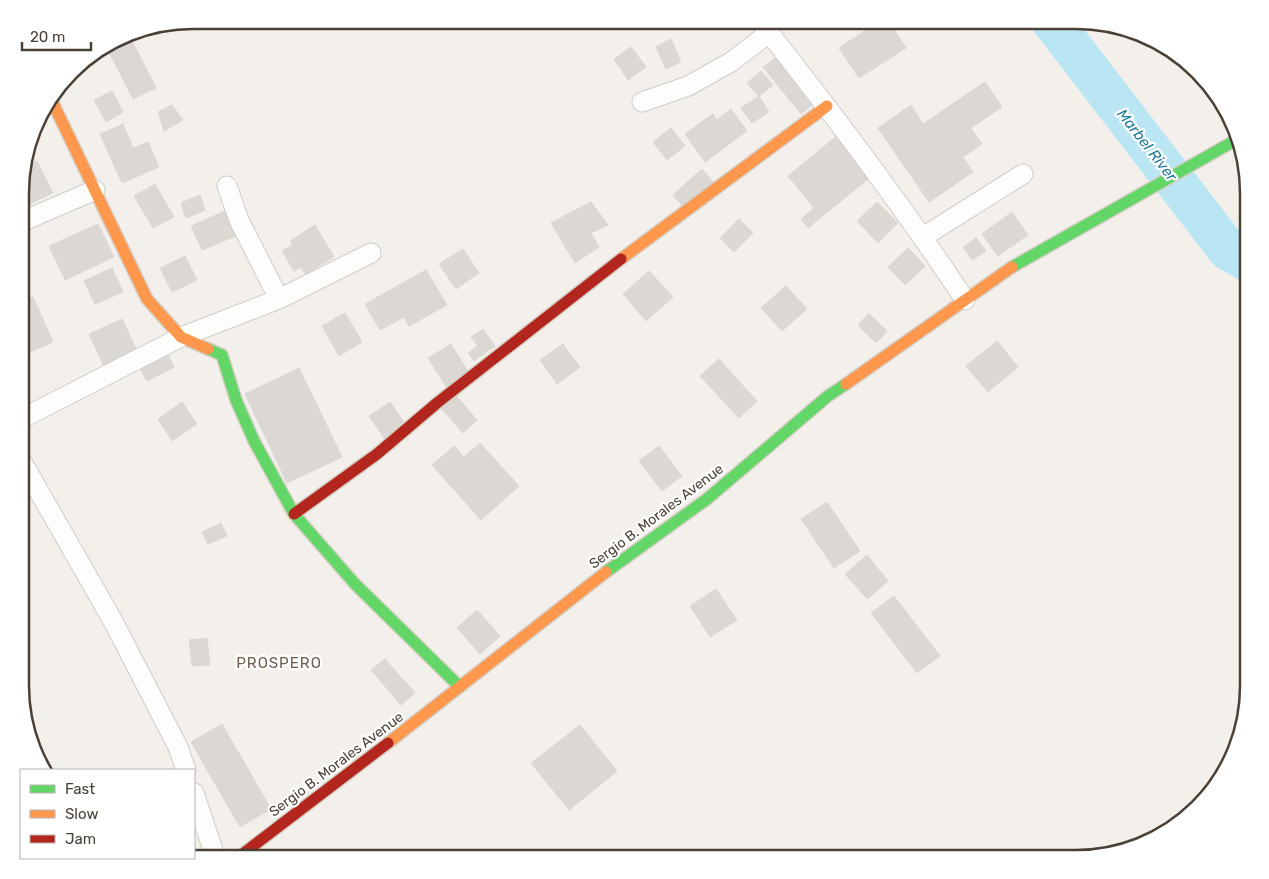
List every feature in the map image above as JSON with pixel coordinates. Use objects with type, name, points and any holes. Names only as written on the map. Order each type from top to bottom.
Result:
[{"type":"street","points":[[642,102],[688,86],[731,62],[762,29]]},
{"type":"street","points":[[766,29],[827,106],[923,237],[965,300]]},
{"type":"street","points":[[54,106],[147,299],[181,337],[222,355],[236,400],[265,463],[294,514],[355,584],[460,687]]},
{"type":"street","points":[[294,514],[377,454],[437,403],[641,243],[827,106]]},
{"type":"street","name":"Sergio B. Morales Avenue","points":[[248,850],[361,765],[589,585],[707,498],[828,396],[1017,264],[1232,142]]},
{"type":"street","points":[[923,237],[1023,174]]},
{"type":"street","points":[[227,186],[239,220],[279,299]]},
{"type":"street","points":[[29,219],[95,190]]},
{"type":"street","points":[[29,415],[181,337],[279,299],[371,253]]},
{"type":"street","points":[[29,472],[113,621],[178,747],[186,769]]},
{"type":"street","points":[[195,796],[213,850]]},
{"type":"building","points":[[868,29],[894,29],[906,48],[859,78],[839,48]]},
{"type":"building","points":[[671,39],[681,62],[666,69],[656,47]]},
{"type":"building","points":[[132,40],[156,88],[133,99],[109,52]]},
{"type":"building","points":[[631,47],[646,67],[628,80],[614,59]]},
{"type":"building","points":[[778,56],[816,102],[801,114],[763,67]]},
{"type":"building","points":[[761,71],[773,85],[759,96],[747,83]]},
{"type":"building","points":[[985,82],[1002,107],[971,128],[982,144],[963,157],[973,172],[929,202],[878,128],[911,105],[923,124]]},
{"type":"building","points":[[112,91],[123,112],[106,122],[94,100]]},
{"type":"building","points":[[759,96],[769,112],[752,123],[741,108]]},
{"type":"building","points":[[172,105],[183,120],[164,131],[158,112]]},
{"type":"building","points":[[731,109],[747,131],[705,162],[685,134],[713,114],[717,120]]},
{"type":"building","points":[[123,124],[133,148],[148,142],[159,167],[122,183],[100,134]]},
{"type":"building","points":[[671,128],[685,146],[667,160],[653,142]]},
{"type":"building","points":[[839,134],[873,175],[808,228],[801,219],[814,208],[788,176]]},
{"type":"building","points":[[37,161],[53,193],[29,204],[30,172],[32,164]]},
{"type":"building","points":[[702,169],[713,182],[684,208],[673,195]]},
{"type":"building","points":[[155,184],[174,217],[153,228],[134,196]]},
{"type":"building","points":[[200,195],[205,210],[186,218],[181,203]]},
{"type":"building","points":[[591,202],[608,225],[591,233],[599,247],[575,263],[551,223]]},
{"type":"building","points":[[877,202],[898,223],[878,243],[857,221]]},
{"type":"building","points":[[227,210],[238,235],[202,250],[191,226]]},
{"type":"building","points":[[1012,212],[1028,235],[998,256],[982,234]]},
{"type":"building","points":[[739,219],[753,233],[734,252],[720,238]]},
{"type":"building","points":[[98,224],[114,257],[65,280],[49,246]]},
{"type":"building","points":[[315,225],[334,257],[305,274],[301,267],[294,271],[282,251],[293,245],[290,241]]},
{"type":"building","points":[[976,238],[986,251],[972,260],[963,247]]},
{"type":"building","points":[[908,248],[925,266],[905,285],[888,267]]},
{"type":"building","points":[[463,249],[479,273],[456,289],[439,264]]},
{"type":"building","points":[[185,256],[197,280],[172,292],[160,268]]},
{"type":"building","points":[[112,268],[123,292],[95,304],[84,281]]},
{"type":"building","points":[[426,270],[447,305],[409,326],[404,317],[380,330],[365,304]]},
{"type":"building","points":[[649,271],[673,297],[646,321],[623,294]]},
{"type":"building","points":[[786,286],[807,309],[782,331],[761,308]]},
{"type":"building","points":[[33,297],[53,342],[29,352],[29,299]]},
{"type":"building","points":[[345,313],[362,342],[339,356],[322,326]]},
{"type":"building","points":[[869,313],[887,331],[876,343],[858,325]]},
{"type":"building","points":[[122,319],[137,351],[104,366],[89,334]]},
{"type":"building","points":[[483,329],[495,346],[474,361],[468,353],[478,346],[471,337]]},
{"type":"building","points":[[997,341],[1018,367],[988,392],[966,366]]},
{"type":"building","points":[[451,344],[470,375],[448,389],[428,358]]},
{"type":"building","points":[[563,344],[580,367],[557,384],[540,360]]},
{"type":"building","points":[[166,351],[174,367],[147,381],[139,366]]},
{"type":"building","points":[[719,359],[757,401],[739,418],[700,376]]},
{"type":"building","points":[[299,368],[342,457],[287,483],[245,394]]},
{"type":"building","points":[[456,396],[477,420],[463,433],[441,408]]},
{"type":"building","points":[[182,402],[197,424],[172,441],[158,419]]},
{"type":"building","points":[[390,402],[406,425],[385,439],[369,416]]},
{"type":"building","points":[[480,443],[519,486],[481,520],[432,465],[454,446],[464,457]]},
{"type":"building","points":[[659,446],[682,476],[662,491],[639,461]]},
{"type":"building","points":[[827,502],[860,551],[834,568],[801,519]]},
{"type":"building","points":[[221,523],[227,536],[208,544],[202,532]]},
{"type":"building","points":[[867,555],[888,581],[867,599],[845,574]]},
{"type":"building","points":[[716,589],[737,620],[710,637],[690,606]]},
{"type":"building","points":[[894,596],[940,656],[917,673],[871,613]]},
{"type":"building","points":[[477,610],[500,636],[480,654],[457,628]]},
{"type":"building","points":[[207,638],[210,665],[192,666],[189,640]]},
{"type":"building","points":[[385,659],[415,693],[401,705],[371,670]]},
{"type":"building","points":[[222,724],[271,809],[240,827],[191,742]]},
{"type":"building","points":[[580,725],[617,771],[569,810],[531,763]]},
{"type":"waterway","name":"Marbel River","points":[[1058,29],[1228,250],[1240,257]]},
{"type":"traffic: fast","points":[[1012,267],[1232,142]]},
{"type":"traffic: fast","points":[[208,349],[222,355],[236,400],[254,441],[294,514],[355,584],[460,687]]},
{"type":"traffic: fast","points":[[606,572],[707,499],[828,396],[846,384]]},
{"type":"traffic: slow","points":[[54,106],[147,299],[181,337],[208,349]]},
{"type":"traffic: slow","points":[[621,259],[827,106]]},
{"type":"traffic: slow","points":[[846,384],[1012,267]]},
{"type":"traffic: slow","points":[[388,743],[606,572]]},
{"type":"traffic: jam","points":[[294,514],[377,454],[437,403],[621,259]]},
{"type":"traffic: jam","points":[[248,850],[388,743]]},
{"type":"district","name":"PROSPERO","points":[[279,663]]}]
